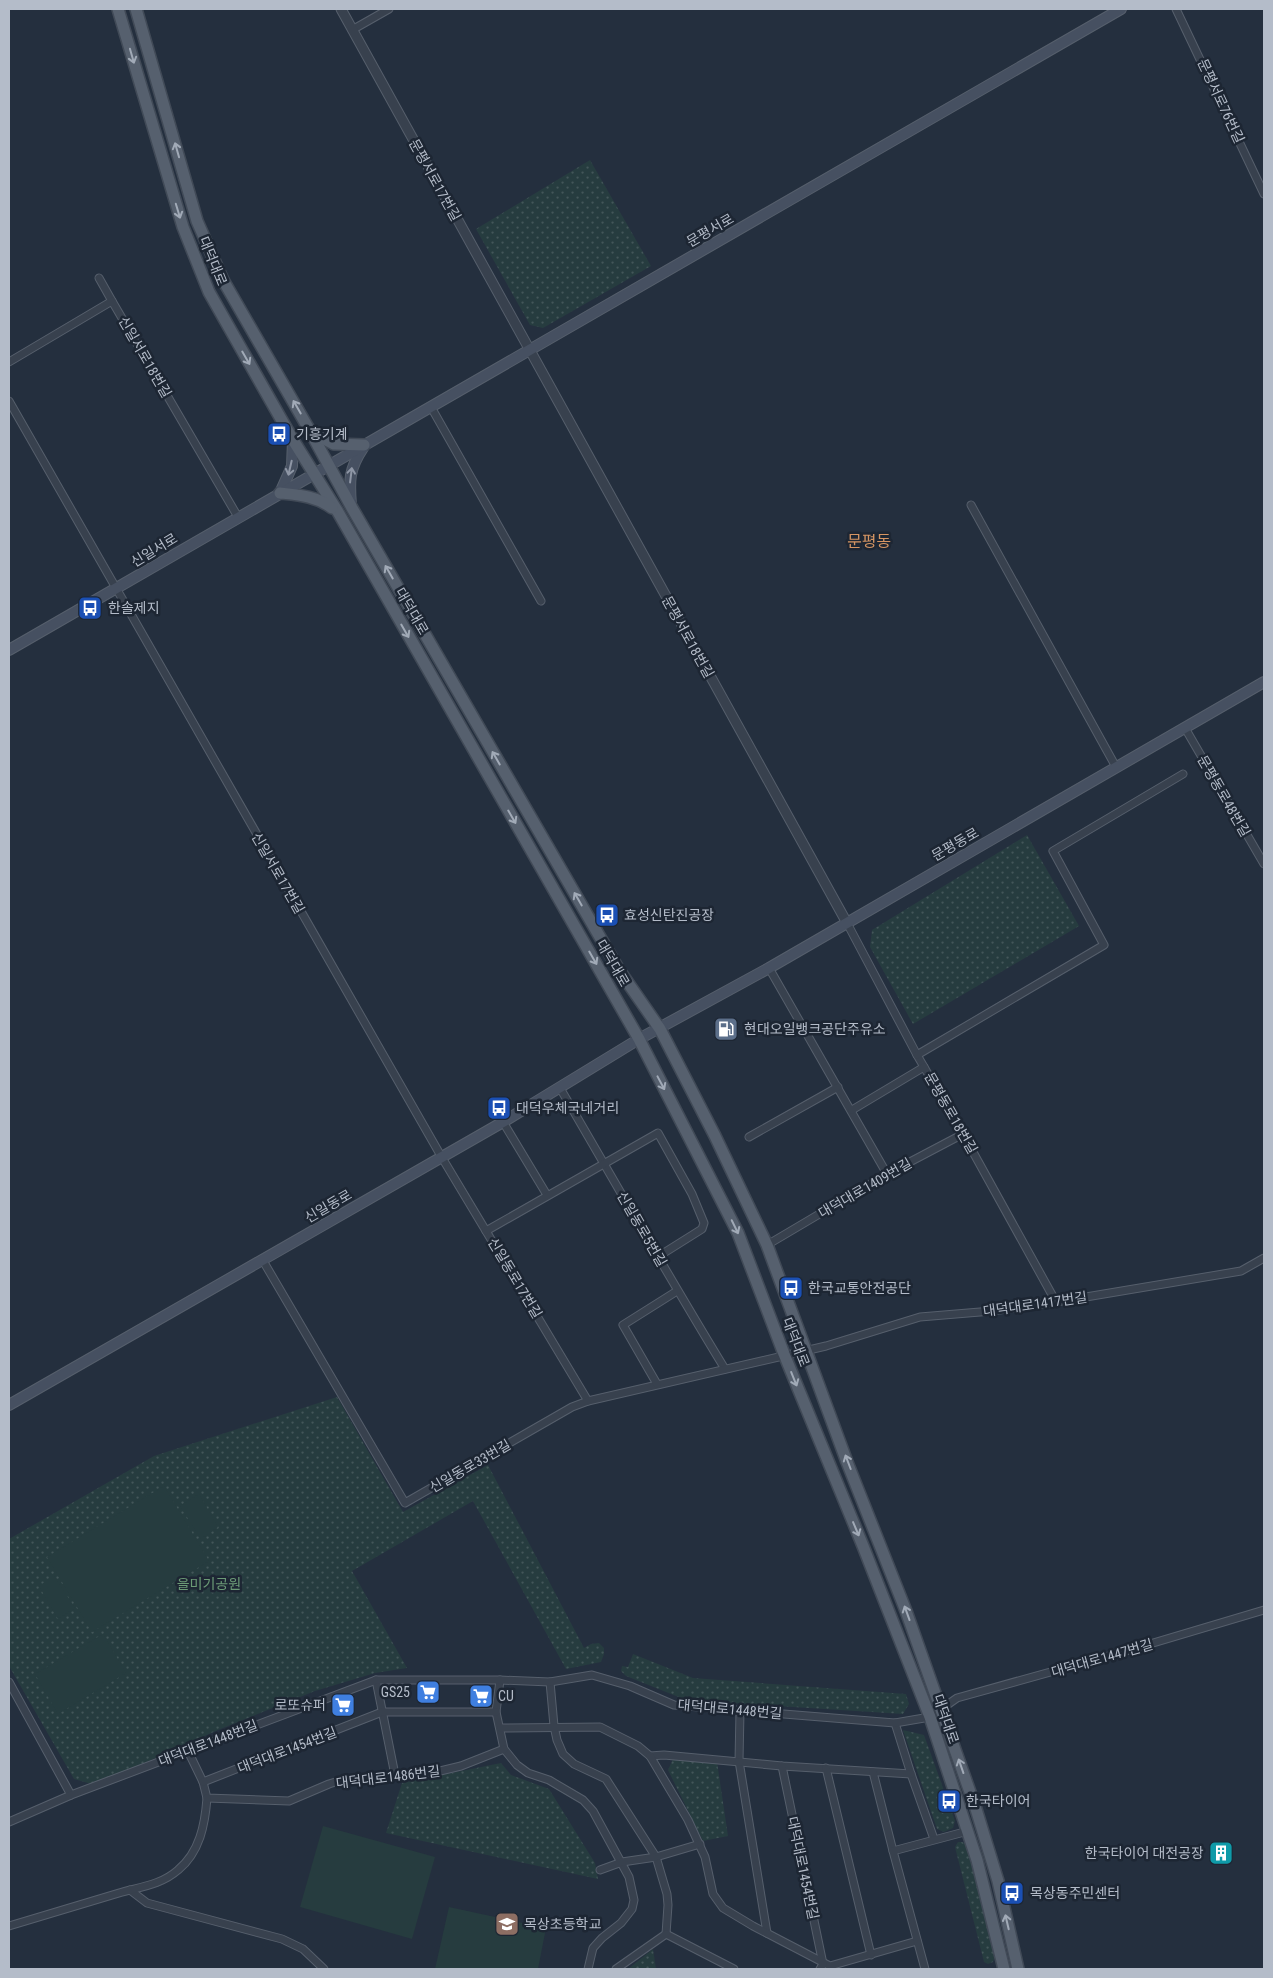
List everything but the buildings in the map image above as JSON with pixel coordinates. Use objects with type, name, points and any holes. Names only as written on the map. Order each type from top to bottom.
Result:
[{"type":"main road","name":"대덕대로","points":[[118,9],[183,227],[209,292],[293,440],[338,512],[639,1039],[738,1232],[784,1354],[864,1546],[930,1717],[977,1860],[1004,1969]]},
{"type":"main road","name":"대덕대로","points":[[136,9],[197,221],[223,280],[352,508],[619,970],[660,1029],[715,1136],[767,1245],[906,1611],[976,1809],[998,1881],[1015,1968]]},
{"type":"main road","name":"문평서로","points":[[313,474],[1121,9]]},
{"type":"main road","points":[[310,431],[334,444],[364,446]]},
{"type":"main road","points":[[293,440],[292,466],[280,493],[309,496],[323,501],[338,512]]},
{"type":"main road","points":[[352,508],[350,473],[353,462],[364,446]]},
{"type":"main road","name":"신일서로","points":[[9,650],[313,474]]},
{"type":"main road","name":"문평동로","points":[[660,1029],[1264,682]]},
{"type":"main road","name":"신일동로","points":[[9,1405],[503,1122],[639,1039],[660,1029]]},
{"type":"street","name":"문평서로17번길","points":[[340,9],[528,351]]},
{"type":"street","points":[[352,30],[389,9]]},
{"type":"street","name":"문평서로76번길","points":[[1176,9],[1264,194]]},
{"type":"street","points":[[99,278],[112,301]]},
{"type":"street","name":"신일서로18번길","points":[[9,362],[112,301],[238,517]]},
{"type":"street","name":"문평서로18번길","points":[[528,351],[847,923]]},
{"type":"street","points":[[9,401],[116,589]]},
{"type":"street","points":[[431,407],[541,601]]},
{"type":"street","points":[[971,506],[1116,767]]},
{"type":"street","name":"신일서로17번길","points":[[116,589],[441,1156]]},
{"type":"street","name":"문평동로48번길","points":[[1185,728],[1264,864]]},
{"type":"street","points":[[917,1055],[1104,944],[1053,851],[1184,774]]},
{"type":"street","name":"문평동로18번길","points":[[847,923],[917,1055],[1056,1302]]},
{"type":"street","points":[[769,968],[887,1174]]},
{"type":"street","points":[[852,1110],[924,1066]]},
{"type":"street","points":[[749,1136],[838,1087]]},
{"type":"street","name":"신일동로5번길","points":[[560,1088],[659,1256],[677,1291],[725,1369]]},
{"type":"street","points":[[503,1122],[547,1195]]},
{"type":"street","points":[[486,1231],[658,1133],[692,1194],[704,1223],[702,1229],[659,1256]]},
{"type":"street","name":"대덕대로1409번길","points":[[767,1245],[887,1174],[963,1134]]},
{"type":"street","name":"신일동로17번길","points":[[441,1156],[588,1401]]},
{"type":"street","name":"대덕대로1417번길","points":[[806,1349],[826,1346],[920,1317],[992,1311],[1056,1302],[1241,1271],[1264,1258]]},
{"type":"street","name":"신일동로33번길","points":[[262,1259],[405,1503],[572,1407],[588,1401],[806,1349]]},
{"type":"street","points":[[657,1384],[623,1325],[677,1291]]},
{"type":"street","name":"대덕대로1447번길","points":[[942,1710],[958,1698],[1134,1650],[1264,1610]]},
{"type":"street","name":"대덕대로1448번길","points":[[9,1822],[71,1795],[376,1680],[550,1682],[592,1675],[630,1686],[674,1705],[895,1723],[930,1717],[942,1710]]},
{"type":"street","points":[[376,1680],[395,1775]]},
{"type":"street","points":[[500,1680],[496,1712],[501,1728],[504,1749],[517,1765],[528,1773],[549,1780],[583,1800],[593,1811],[622,1862],[632,1889],[634,1900],[632,1909],[593,1948],[588,1969]]},
{"type":"street","points":[[9,1682],[71,1795]]},
{"type":"street","points":[[550,1682],[554,1726],[563,1754],[574,1764],[606,1780],[656,1857],[667,1894],[666,1934]]},
{"type":"street","points":[[740,1711],[739,1761],[767,1933]]},
{"type":"street","name":"대덕대로1454번길","points":[[203,1782],[382,1712],[496,1712]]},
{"type":"street","points":[[895,1723],[910,1774],[934,1839]]},
{"type":"street","points":[[501,1728],[600,1727],[638,1746],[650,1756],[688,1820],[705,1857],[713,1894],[723,1908],[821,1967],[918,1941]]},
{"type":"street","name":"대덕대로1486번길","points":[[208,1798],[289,1801],[345,1779],[447,1770],[504,1749]]},
{"type":"street","points":[[9,1926],[156,1884],[179,1870],[196,1848],[205,1824],[208,1798],[203,1782],[188,1751]]},
{"type":"street","points":[[650,1756],[664,1755],[782,1766],[910,1774]]},
{"type":"street","name":"대덕대로1454번길","points":[[782,1766],[821,1967]]},
{"type":"street","points":[[826,1768],[871,1955]]},
{"type":"street","points":[[873,1772],[925,1969]]},
{"type":"street","points":[[893,1851],[968,1831]]},
{"type":"street","points":[[600,1870],[622,1862],[656,1857],[700,1844]]},
{"type":"street","points":[[130,1890],[147,1903],[282,1939],[303,1949],[324,1969]]},
{"type":"street","points":[[616,1969],[666,1934]]},
{"type":"street","points":[[666,1934],[734,1969]]},
{"type":"green space","points":[[590,160],[651,266],[543,328],[530,325],[476,229]]},
{"type":"green space","points":[[1027,835],[1079,926],[913,1024],[870,947],[872,930]]},
{"type":"green space","name":"을미기공원","points":[[337,1397],[403,1512],[488,1465],[584,1648],[591,1644],[599,1643],[604,1648],[601,1662],[566,1669],[473,1501],[352,1571],[407,1668],[375,1673],[315,1691],[218,1730],[95,1785],[74,1779],[9,1666],[9,1539],[154,1456]]},
{"type":"green space","points":[[164,1486],[209,1561],[92,1632],[47,1557]]},
{"type":"green space","points":[[199,1494],[218,1527],[201,1539],[180,1506]]},
{"type":"green space","points":[[54,1576],[75,1608],[58,1619],[39,1586]]},
{"type":"green space","points":[[103,1634],[126,1673],[58,1714],[35,1674]]},
{"type":"green space","points":[[633,1654],[693,1678],[906,1694],[909,1704],[903,1714],[686,1700],[626,1676],[621,1671],[622,1666],[628,1667]]},
{"type":"green space","points":[[903,1730],[924,1735],[955,1821],[953,1828],[944,1832],[937,1829]]},
{"type":"green space","points":[[673,1759],[717,1762],[728,1836],[703,1841],[668,1770]]},
{"type":"green space","points":[[501,1763],[511,1775],[549,1789],[595,1863],[598,1879],[386,1833],[402,1783]]},
{"type":"green space","points":[[323,1826],[435,1857],[412,1939],[300,1907]]},
{"type":"green space","points":[[958,1842],[966,1844],[995,1957],[993,1962],[988,1964],[984,1962],[955,1847]]},
{"type":"green space","points":[[449,1907],[546,1928],[538,1969],[435,1969]]},
{"type":"green space","points":[[653,1949],[656,1969],[628,1969]]},
{"type":"place","name":"기흥기계","points":[[279,434]]},
{"type":"place","name":"한솔제지","points":[[90,608]]},
{"type":"place","name":"효성신탄진공장","points":[[607,915]]},
{"type":"place","name":"현대오일뱅크공단주유소","points":[[726,1029]]},
{"type":"place","name":"대덕우체국네거리","points":[[499,1108]]},
{"type":"place","name":"한국교통안전공단","points":[[791,1288]]},
{"type":"place","name":"GS25","points":[[428,1692]]},
{"type":"place","name":"CU","points":[[481,1696]]},
{"type":"place","name":"로또슈퍼","points":[[343,1705]]},
{"type":"place","name":"한국타이어","points":[[949,1801]]},
{"type":"place","name":"한국타이어 대전공장","points":[[1221,1853]]},
{"type":"place","name":"목상동주민센터","points":[[1012,1893]]},
{"type":"place","name":"목상초등학교","points":[[507,1924]]},
{"type":"district","name":"문평동","points":[[869,541]]}]
